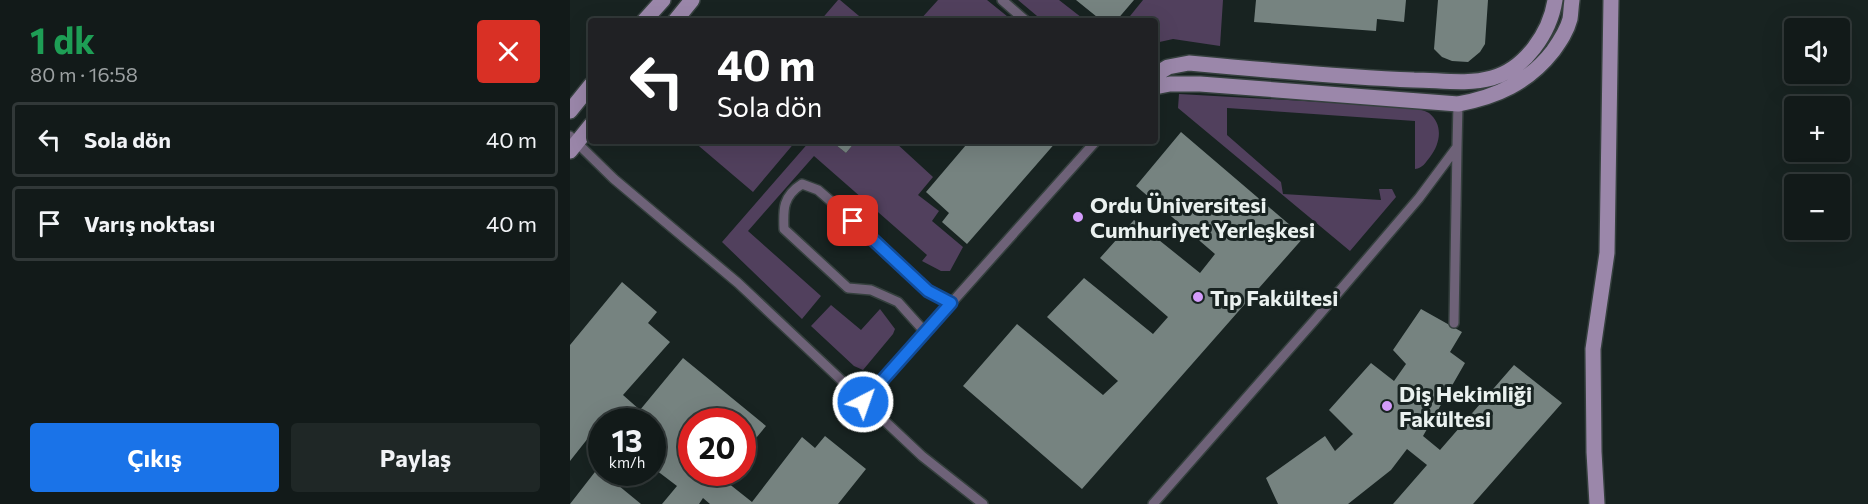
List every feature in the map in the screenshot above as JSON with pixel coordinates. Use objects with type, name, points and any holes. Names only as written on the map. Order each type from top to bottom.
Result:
[{"type":"street","points":[[647,18],[663,0]]},
{"type":"street","points":[[677,18],[692,0]]},
{"type":"street","points":[[1158,73],[1168,67],[1189,63],[1397,79],[1462,81],[1492,78],[1510,69],[1526,57],[1539,42],[1555,0]]},
{"type":"street","points":[[1158,86],[1200,84],[1458,104],[1480,100],[1510,88],[1531,75],[1548,57],[1562,39],[1570,20],[1572,0]]},
{"type":"street","points":[[1598,504],[1594,452],[1593,349],[1607,253],[1611,0]]},
{"type":"street","points":[[570,111],[588,89]]},
{"type":"street","points":[[572,143],[588,128]]},
{"type":"lane","points":[[1002,0],[1023,18]]},
{"type":"lane","points":[[1454,323],[1458,104]]},
{"type":"lane","points":[[572,143],[738,284],[922,456],[983,504]]},
{"type":"lane","points":[[863,402],[1093,144]]},
{"type":"lane","points":[[1153,504],[1419,198],[1457,147]]},
{"type":"lane","points":[[925,332],[898,302],[871,290],[848,288],[784,229],[783,212],[792,191],[802,184],[818,190],[871,236],[928,291],[951,303]]},
{"type":"shaded area","points":[[840,0],[861,18],[823,18]]},
{"type":"shaded area","points":[[938,0],[987,0],[1009,18],[922,18]]},
{"type":"shaded area","points":[[1018,0],[1059,0],[1082,18],[1039,18]]},
{"type":"shaded area","points":[[1143,0],[1223,0],[1220,46],[1173,39],[1158,42],[1158,18],[1128,18]]},
{"type":"shaded area","points":[[1179,94],[1410,107],[1427,112],[1434,118],[1439,129],[1438,141],[1425,163],[1415,169],[1415,121],[1227,108],[1227,135],[1281,182],[1283,194],[1381,200],[1379,189],[1392,189],[1396,197],[1350,251],[1178,108]]},
{"type":"shaded area","points":[[697,144],[793,144],[753,192]]},
{"type":"shaded area","points":[[807,144],[835,144],[846,153],[854,144],[897,144],[933,177],[918,195],[939,211],[932,221],[963,247],[950,271],[941,271],[922,261],[927,255],[814,156],[748,231],[821,296],[802,319],[722,242]]},
{"type":"shaded area","points":[[831,305],[861,330],[880,309],[895,329],[863,370],[854,366],[811,326]]},
{"type":"building","points":[[1076,0],[1134,0],[1119,18],[1098,18]]},
{"type":"building","points":[[1256,0],[1406,0],[1404,22],[1377,19],[1376,31],[1254,22]]},
{"type":"building","points":[[1438,0],[1488,0],[1485,44],[1480,52],[1468,62],[1452,61],[1442,57],[1434,49]]},
{"type":"building","name":"Tıp Fakültesi","points":[[1181,132],[1304,237],[1082,489],[963,386],[1017,324],[1103,395],[1118,381],[1047,317],[1084,278],[1153,334],[1168,317],[1100,258],[1134,220],[1200,273],[1215,254],[1136,186]]},
{"type":"building","points":[[835,144],[854,144],[846,153]]},
{"type":"building","points":[[1054,144],[967,244],[942,222],[949,213],[926,192],[966,145]]},
{"type":"building","points":[[622,282],[657,312],[648,323],[670,342],[623,395],[638,408],[588,408],[588,438],[570,461],[570,345]]},
{"type":"building","name":"Diş Hekimliği Fakültesi","points":[[1421,309],[1462,332],[1450,352],[1465,363],[1423,436],[1440,450],[1514,365],[1562,403],[1473,504],[1393,504],[1427,465],[1407,449],[1391,470],[1348,504],[1278,504],[1266,478],[1325,436],[1335,451],[1353,434],[1329,410],[1371,363],[1394,381],[1406,364],[1393,350]]},
{"type":"building","points":[[683,358],[744,408],[678,408],[678,486],[732,486],[752,502],[802,437],[815,448],[825,436],[866,469],[838,504],[710,504],[703,498],[699,504],[662,504],[677,486],[666,478],[666,408],[642,408]]},
{"type":"building","points":[[756,418],[766,426],[756,438]]},
{"type":"building","points":[[588,481],[588,486],[619,486],[641,504],[570,504]]},
{"type":"place","name":"Ordu Üniversitesi Cumhuriyet Yerleşkesi","points":[[1078,217]]},
{"type":"place","name":"Tıp Fakültesi","points":[[1198,297]]},
{"type":"place","name":"Diş Hekimliği Fakültesi","points":[[1387,406]]},
{"type":"route","points":[[853,221],[928,291],[951,303],[863,402]]}]
